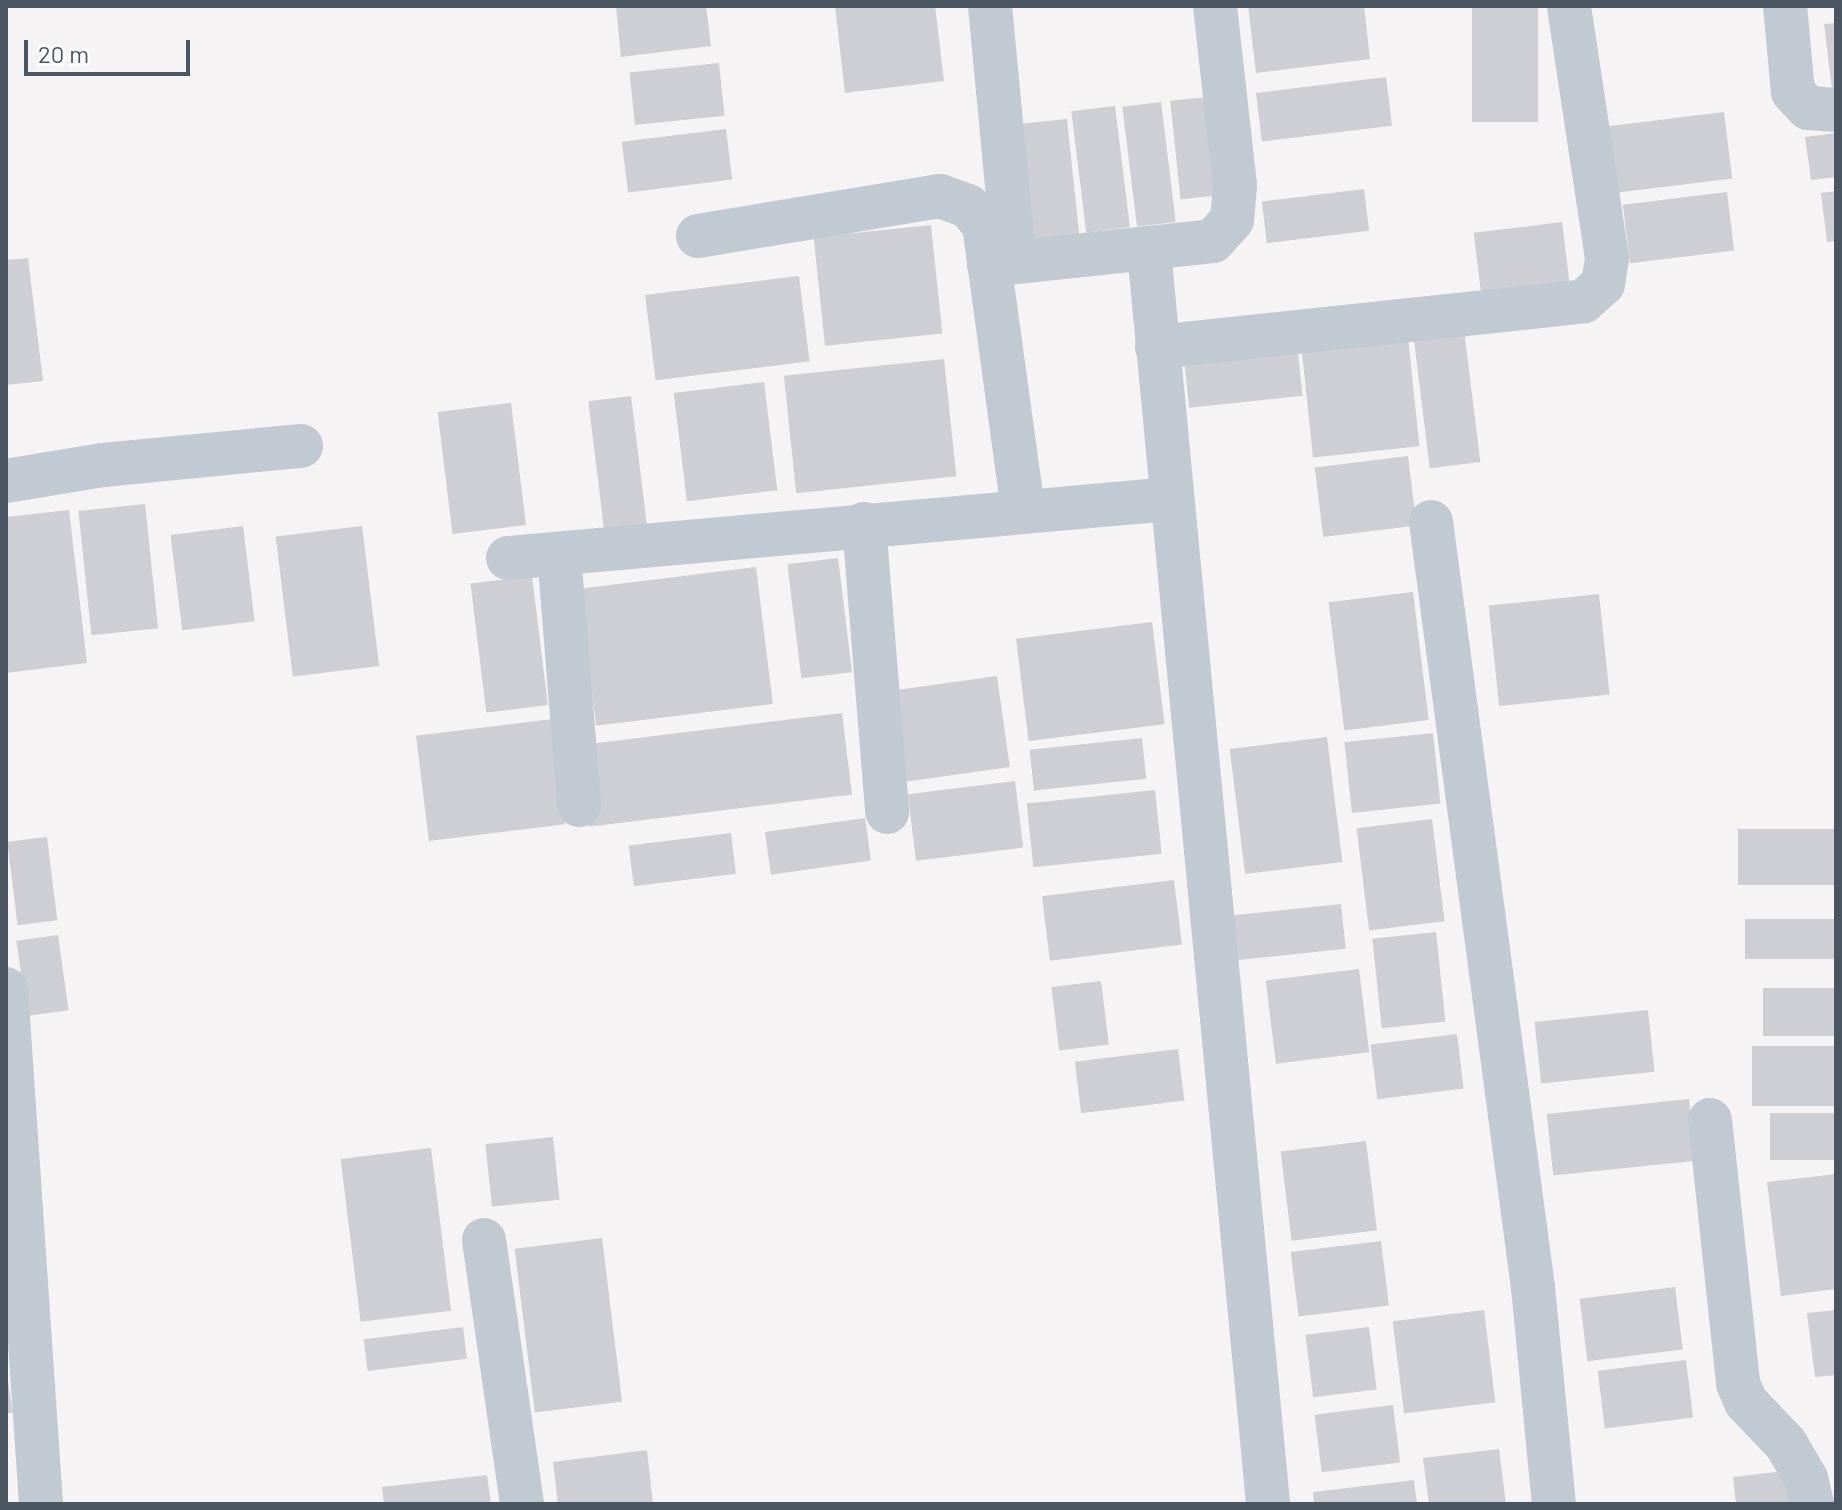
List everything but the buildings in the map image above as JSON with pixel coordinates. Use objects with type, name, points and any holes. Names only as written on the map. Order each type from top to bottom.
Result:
[{"type":"street","points":[[990,6],[1002,263],[1023,510]]},
{"type":"street","points":[[1002,263],[1149,251],[1213,241],[1232,220],[1235,185],[1215,6]]},
{"type":"street","points":[[1157,347],[1584,301],[1603,284],[1607,258],[1569,6]]},
{"type":"street","points":[[1785,6],[1793,92],[1808,108],[1836,110]]},
{"type":"street","points":[[698,236],[940,196],[968,206],[984,225],[1002,263]]},
{"type":"street","points":[[1149,251],[1268,1504]]},
{"type":"street","points":[[6,481],[103,465],[301,446]]},
{"type":"street","points":[[508,558],[1171,499]]},
{"type":"street","points":[[1431,522],[1533,1287],[1554,1504]]},
{"type":"street","points":[[864,524],[887,812]]},
{"type":"street","points":[[559,554],[579,805]]},
{"type":"street","points":[[6,989],[41,1504]]},
{"type":"street","points":[[1710,1120],[1738,1384],[1746,1402],[1786,1444],[1806,1478],[1812,1504]]},
{"type":"street","points":[[484,1240],[522,1504]]}]
